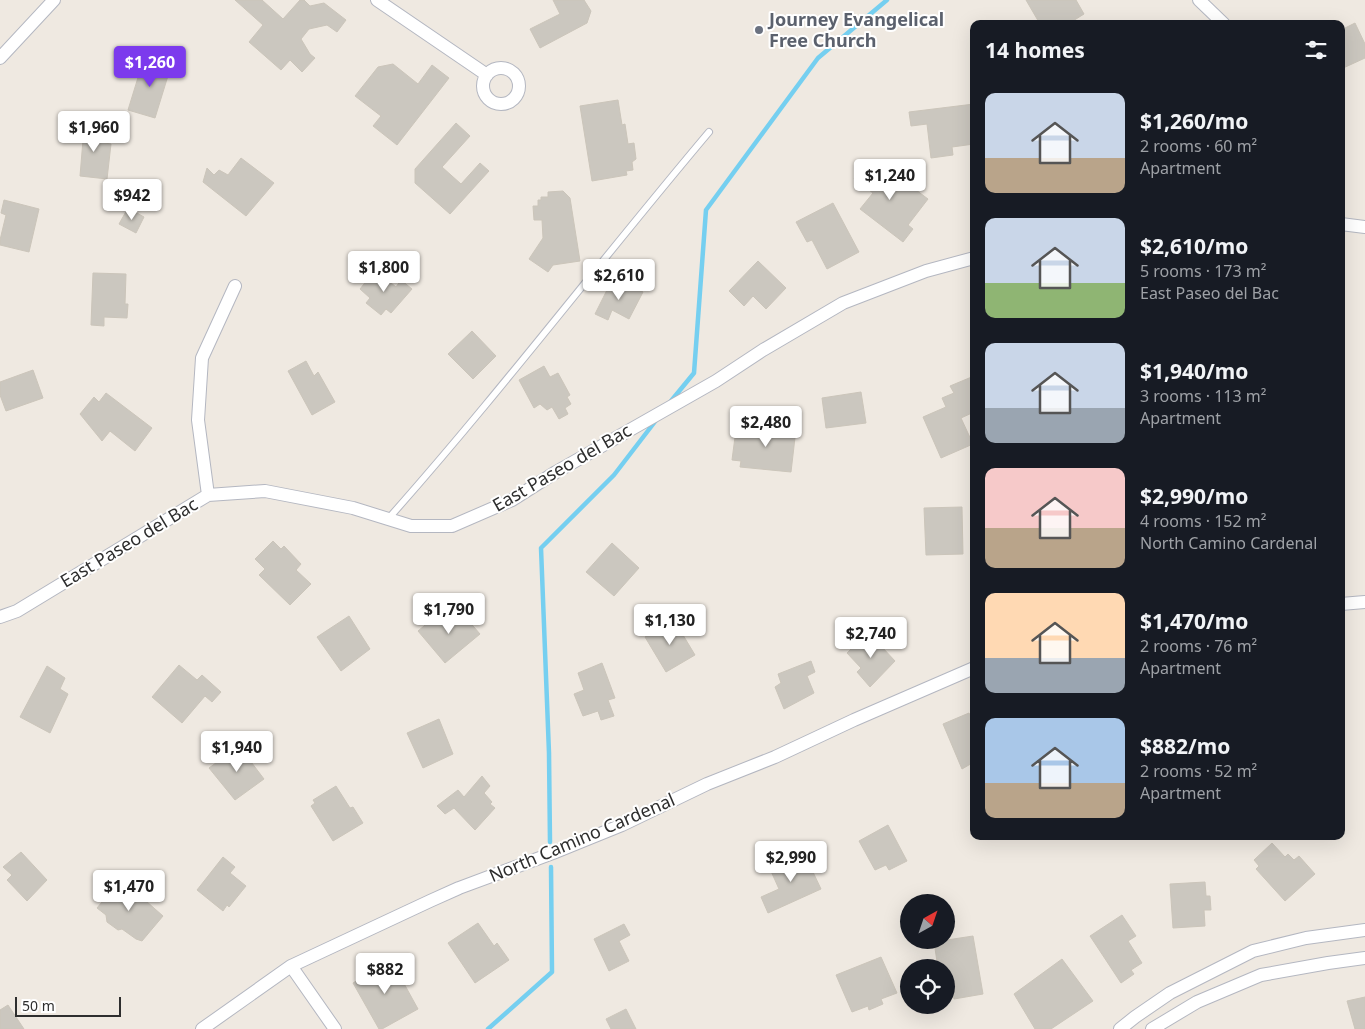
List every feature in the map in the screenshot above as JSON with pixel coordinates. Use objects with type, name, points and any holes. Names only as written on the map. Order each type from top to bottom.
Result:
[{"type":"street","points":[[0,58],[54,0]]},
{"type":"street","points":[[377,0],[487,75]]},
{"type":"street","points":[[1199,0],[1220,20]]},
{"type":"street","points":[[1345,224],[1365,227]]},
{"type":"street","name":"East Paseo del Bac","points":[[0,617],[17,611],[208,495],[264,491],[350,508],[411,526],[452,526],[512,500],[556,472],[716,381],[762,350],[843,303],[926,270],[970,259]]},
{"type":"street","points":[[208,495],[198,420],[202,358],[235,286]]},
{"type":"street","points":[[1345,604],[1365,602]]},
{"type":"street","name":"North Camino Cardenal","points":[[202,1029],[292,966],[459,888],[553,854],[622,825],[707,784],[775,757],[854,720],[970,670]]},
{"type":"street","points":[[1120,1029],[1135,1016],[1170,993],[1253,951],[1306,938],[1365,930]]},
{"type":"street","points":[[1152,1029],[1197,1002],[1261,975],[1365,958]]},
{"type":"street","points":[[292,966],[335,1029]]},
{"type":"lane","points":[[388,519],[519,365],[634,220],[709,132]]},
{"type":"building","points":[[235,0],[262,0],[283,19],[300,0],[304,0],[310,6],[324,3],[346,20],[337,32],[327,25],[309,29],[301,39],[310,54],[315,58],[302,72],[290,60],[281,70],[249,42],[263,25]]},
{"type":"building","points":[[553,0],[584,0],[591,11],[587,23],[540,48],[530,29],[560,14]]},
{"type":"building","points":[[1026,0],[1076,0],[1084,14],[1074,20],[1038,20]]},
{"type":"building","points":[[1355,23],[1365,44],[1365,58],[1345,67],[1345,28]]},
{"type":"building","points":[[144,58],[171,66],[155,118],[128,110]]},
{"type":"building","points":[[393,64],[418,84],[432,65],[449,78],[397,145],[373,126],[381,116],[355,96],[378,67]]},
{"type":"building","points":[[618,100],[622,125],[625,124],[628,144],[634,143],[636,159],[632,162],[633,170],[626,171],[627,175],[592,181],[580,106]]},
{"type":"building","points":[[970,104],[970,145],[952,147],[953,155],[931,158],[927,124],[911,126],[909,112]]},
{"type":"building","points":[[456,123],[470,136],[442,167],[461,184],[480,163],[489,171],[450,214],[415,183],[415,169]]},
{"type":"building","points":[[79,125],[100,127],[99,137],[104,138],[104,143],[111,144],[107,179],[80,176],[83,140],[78,140]]},
{"type":"building","points":[[241,158],[274,183],[246,216],[203,182],[207,168],[214,175],[219,170],[228,175]]},
{"type":"building","points":[[867,160],[904,188],[908,184],[928,199],[908,225],[913,229],[903,242],[860,209],[873,193],[854,179]]},
{"type":"building","points":[[563,191],[570,198],[580,261],[553,265],[548,272],[529,259],[543,238],[542,220],[534,220],[533,206],[538,206],[538,200],[541,200],[541,197],[548,197],[548,192]]},
{"type":"building","points":[[4,200],[39,209],[29,252],[0,245],[6,215],[1,213]]},
{"type":"building","points":[[833,203],[859,252],[827,269],[812,240],[807,242],[796,222]]},
{"type":"building","points":[[128,208],[144,217],[136,233],[119,224]]},
{"type":"building","points":[[758,261],[786,288],[766,309],[753,296],[744,306],[729,291]]},
{"type":"building","points":[[375,270],[396,287],[401,280],[412,289],[391,313],[386,309],[381,315],[366,303],[370,298],[360,289]]},
{"type":"building","points":[[93,273],[126,274],[125,304],[128,304],[127,318],[104,317],[104,326],[91,325]]},
{"type":"building","points":[[622,282],[643,292],[629,319],[612,310],[608,320],[595,314],[610,284],[619,288]]},
{"type":"building","points":[[472,331],[496,356],[473,379],[448,354]]},
{"type":"building","points":[[306,361],[314,376],[318,372],[335,402],[312,415],[288,371]]},
{"type":"building","points":[[544,366],[550,377],[558,373],[570,395],[567,397],[571,404],[565,408],[568,414],[559,419],[552,407],[547,410],[540,404],[534,408],[519,380]]},
{"type":"building","points":[[33,370],[43,398],[6,411],[0,395],[0,382]]},
{"type":"building","points":[[970,378],[970,414],[961,418],[970,438],[970,445],[941,458],[923,417],[946,407],[942,398],[954,393],[950,386]]},
{"type":"building","points":[[861,392],[866,423],[826,428],[822,398]]},
{"type":"building","points":[[106,393],[152,428],[135,451],[110,431],[102,441],[80,414],[94,397],[99,402]]},
{"type":"building","points":[[750,424],[796,429],[791,472],[740,467],[741,461],[732,460],[735,437],[748,438]]},
{"type":"building","points":[[962,507],[963,554],[926,555],[924,508]]},
{"type":"building","points":[[273,541],[281,549],[284,546],[301,564],[296,570],[311,584],[290,605],[259,575],[265,569],[255,559]]},
{"type":"building","points":[[612,543],[639,568],[614,596],[586,572]]},
{"type":"building","points":[[443,610],[451,620],[461,612],[480,634],[445,663],[418,631]]},
{"type":"building","points":[[349,616],[370,649],[341,671],[317,637]]},
{"type":"building","points":[[674,620],[695,655],[666,672],[645,637]]},
{"type":"building","points":[[868,632],[895,661],[870,687],[857,672],[861,668],[847,653]]},
{"type":"building","points":[[811,661],[815,672],[807,676],[814,693],[784,709],[775,687],[781,683],[778,674]]},
{"type":"building","points":[[602,663],[615,698],[608,700],[614,716],[601,720],[598,711],[583,716],[574,694],[584,690],[578,673]]},
{"type":"building","points":[[179,665],[197,680],[202,675],[221,692],[212,702],[205,696],[182,723],[152,697]]},
{"type":"building","points":[[47,666],[65,678],[60,689],[68,694],[50,733],[20,717]]},
{"type":"building","points":[[969,713],[970,715],[970,764],[962,769],[943,724]]},
{"type":"building","points":[[439,719],[453,754],[423,768],[407,733]]},
{"type":"building","points":[[239,746],[264,779],[235,800],[209,768]]},
{"type":"building","points":[[482,776],[490,786],[484,793],[492,802],[490,804],[495,808],[475,830],[454,808],[445,814],[437,806],[458,790],[464,797]]},
{"type":"building","points":[[336,786],[350,808],[353,807],[363,823],[333,841],[311,806],[315,803],[313,800]]},
{"type":"building","points":[[888,825],[907,861],[889,870],[886,865],[875,870],[859,841]]},
{"type":"building","points":[[1272,843],[1285,857],[1288,854],[1294,860],[1299,856],[1315,874],[1285,901],[1256,869],[1259,866],[1254,860]]},
{"type":"building","points":[[21,852],[47,880],[27,901],[7,880],[12,875],[3,867]]},
{"type":"building","points":[[804,853],[821,889],[768,913],[761,897],[779,889],[770,869]]},
{"type":"building","points":[[223,857],[235,867],[230,873],[246,886],[229,907],[227,905],[223,911],[197,890]]},
{"type":"building","points":[[121,879],[163,916],[142,941],[122,929],[118,930],[107,922],[106,915],[97,908]]},
{"type":"building","points":[[1205,882],[1206,896],[1210,896],[1211,910],[1204,910],[1205,926],[1173,928],[1170,884]]},
{"type":"building","points":[[1122,915],[1136,936],[1128,941],[1142,963],[1131,970],[1134,974],[1121,983],[1090,936]]},
{"type":"building","points":[[478,923],[494,946],[497,943],[509,960],[475,983],[448,943]]},
{"type":"building","points":[[624,924],[630,935],[619,941],[629,961],[609,971],[594,939]]},
{"type":"building","points":[[973,936],[983,994],[955,999],[955,959],[937,959],[935,949],[955,949],[955,939]]},
{"type":"building","points":[[881,957],[897,993],[881,999],[883,1004],[869,1010],[868,1006],[852,1012],[836,975]]},
{"type":"building","points":[[1062,959],[1093,1001],[1051,1029],[1035,1029],[1014,994]]},
{"type":"building","points":[[391,960],[418,1009],[379,1029],[353,983]]},
{"type":"building","points":[[1365,997],[1365,1029],[1355,1029],[1347,1001]]},
{"type":"building","points":[[8,1005],[24,1029],[0,1029],[0,1010]]},
{"type":"building","points":[[626,1009],[636,1029],[611,1029],[606,1019]]},
{"type":"waterway","points":[[671,401],[694,373],[706,210],[818,58],[887,0]]},
{"type":"waterway","points":[[550,842],[549,753],[541,548],[614,475],[657,419]]},
{"type":"waterway","points":[[488,1029],[552,972],[551,867]]},
{"type":"place","name":"Journey Evangelical Free Church","points":[[759,30]]}]
